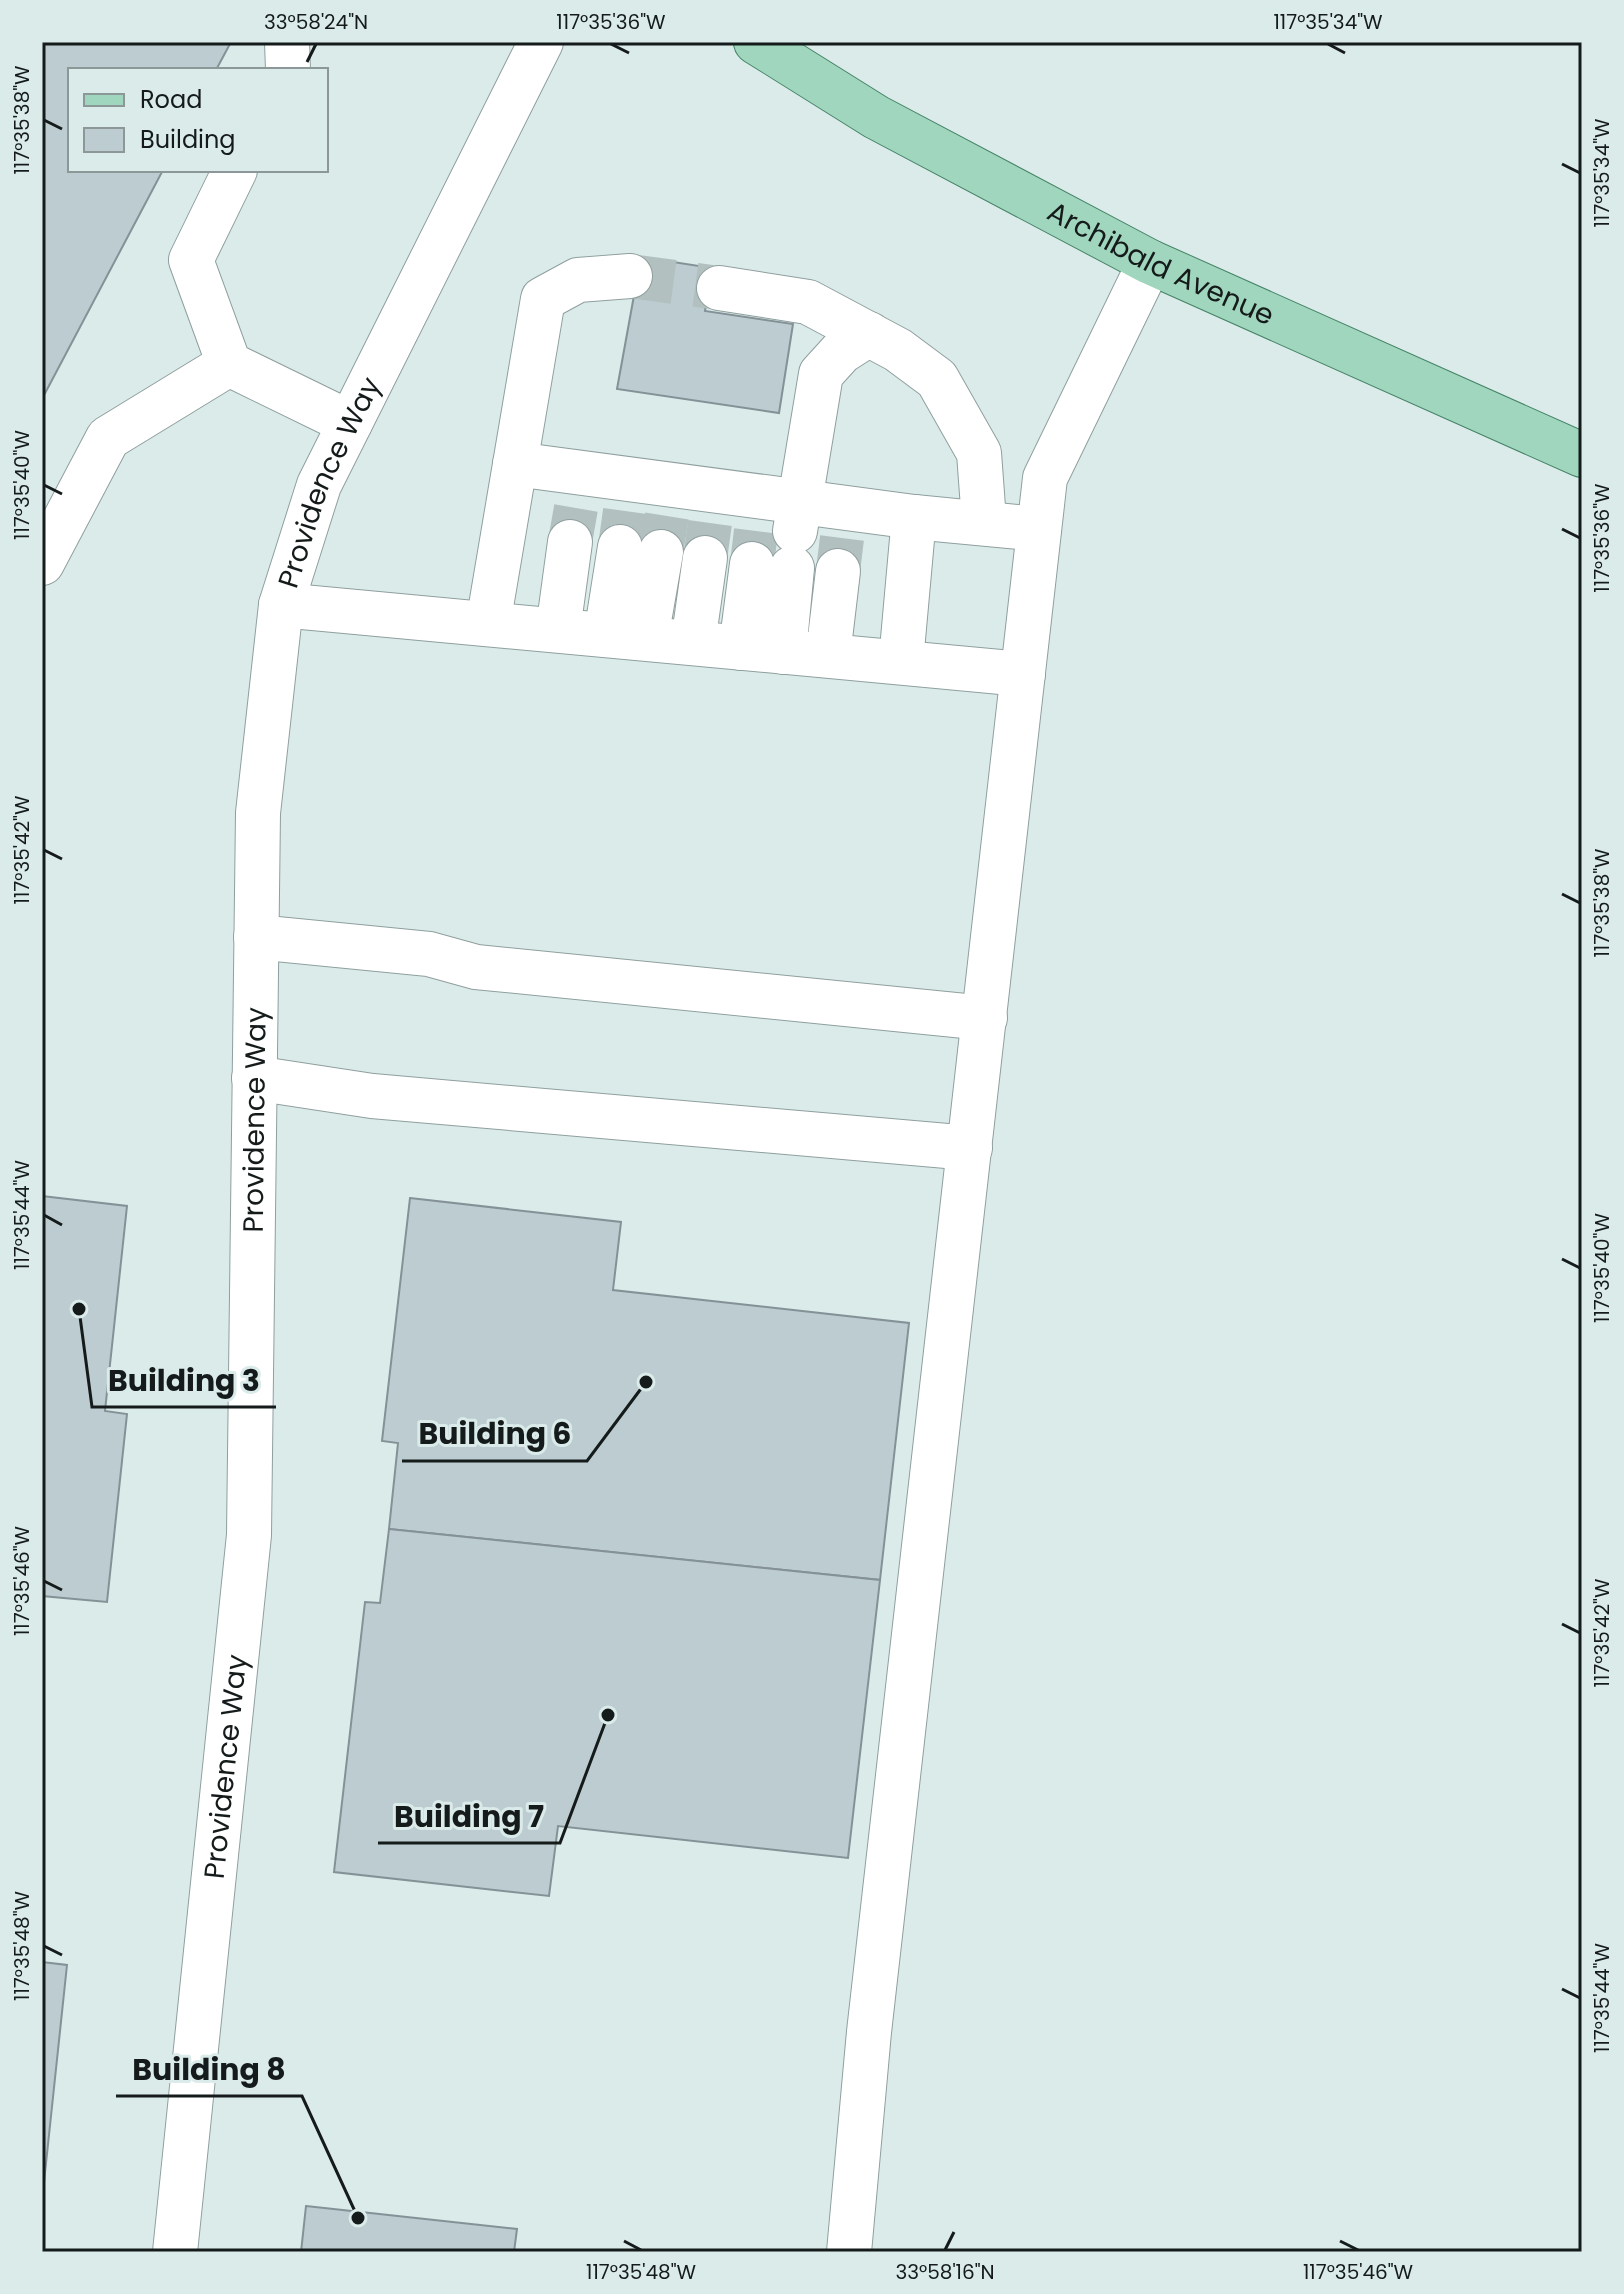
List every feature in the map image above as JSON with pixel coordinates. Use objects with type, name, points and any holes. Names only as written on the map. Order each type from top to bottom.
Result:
[{"type":"main road","name":"Archibald Avenue","points":[[756,42],[876,117],[1150,262],[1582,455]]},
{"type":"street","points":[[287,42],[288,68]]},
{"type":"street","name":"Providence Way","points":[[175,2252],[249,1535],[258,813],[281,605],[319,485],[541,42]]},
{"type":"street","points":[[234,172],[191,260],[229,364],[350,423]]},
{"type":"street","points":[[849,2252],[869,2032],[1045,478],[1150,262]]},
{"type":"street","points":[[488,624],[543,299],[578,280],[630,276]]},
{"type":"street","points":[[719,288],[808,302],[898,350],[937,379],[979,453],[984,521]]},
{"type":"street","points":[[741,648],[821,374],[841,352],[869,334]]},
{"type":"street","points":[[42,563],[108,438],[229,364]]},
{"type":"street","points":[[515,464],[576,507],[776,532],[842,539],[914,517],[984,521],[1039,529]]},
{"type":"street","points":[[558,630],[576,507]]},
{"type":"street","points":[[901,661],[914,517]]},
{"type":"street","points":[[626,637],[667,518]]},
{"type":"street","points":[[667,518],[693,643]]},
{"type":"street","points":[[776,532],[784,652]]},
{"type":"street","points":[[828,655],[842,539]]},
{"type":"street","points":[[281,605],[1023,674]]},
{"type":"street","points":[[256,937],[429,954],[476,967],[985,1018]]},
{"type":"street","points":[[254,1078],[372,1096],[970,1148]]},
{"type":"building","points":[[42,42],[231,42],[217,68],[68,68],[68,172],[162,172],[42,399]]},
{"type":"building","points":[[641,257],[712,268],[705,311],[793,324],[779,413],[617,389]]},
{"type":"building","points":[[42,1196],[127,1206],[105,1411],[127,1414],[107,1602],[42,1596]]},
{"type":"building","points":[[410,1198],[621,1222],[613,1290],[909,1323],[880,1580],[389,1529],[398,1443],[382,1441]]},
{"type":"building","points":[[389,1529],[880,1580],[848,1858],[558,1826],[549,1896],[334,1872],[365,1602],[380,1603]]},
{"type":"building","points":[[42,1962],[67,1965],[42,2201]]},
{"type":"building","points":[[306,2206],[517,2229],[514,2252],[301,2252]]},
{"type":"tunnel","points":[[630,276],[719,288]]},
{"type":"tunnel","points":[[570,542],[576,508]]},
{"type":"tunnel","points":[[620,547],[625,511]]},
{"type":"tunnel","points":[[661,552],[667,516]]},
{"type":"tunnel","points":[[705,558],[710,523]]},
{"type":"tunnel","points":[[752,564],[756,531]]},
{"type":"tunnel","points":[[838,571],[842,538]]},
{"type":"place","name":"Building 3","points":[[79,1309]]},
{"type":"place","name":"Building 6","points":[[646,1382]]},
{"type":"place","name":"Building 7","points":[[608,1715]]},
{"type":"place","name":"Building 8","points":[[358,2218]]}]
